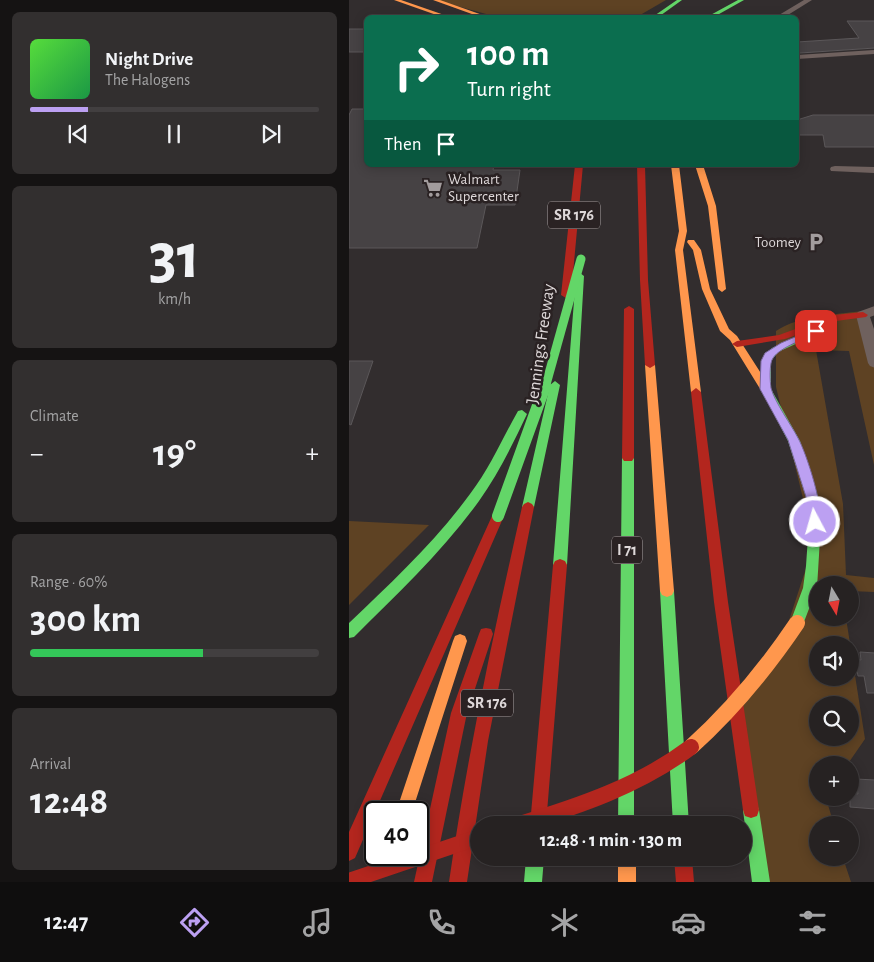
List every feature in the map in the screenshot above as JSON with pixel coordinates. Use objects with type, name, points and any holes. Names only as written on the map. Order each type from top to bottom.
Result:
[{"type":"main road","points":[[396,0],[442,15]]},
{"type":"main road","points":[[435,0],[484,15]]},
{"type":"main road","points":[[657,15],[680,0]]},
{"type":"main road","points":[[663,11],[684,0]]},
{"type":"main road","points":[[710,15],[731,0]]},
{"type":"main road","points":[[714,15],[747,2]]},
{"type":"main road","points":[[732,15],[747,2]]},
{"type":"main road","name":"Jennings Freeway","points":[[523,526],[553,400],[565,311],[579,167]]},
{"type":"main road","points":[[539,816],[554,653],[589,167]]},
{"type":"main road","points":[[631,224],[630,187],[633,167]]},
{"type":"main road","points":[[641,167],[644,280],[673,681],[680,816]]},
{"type":"main road","points":[[675,167],[683,231],[679,250],[721,602],[761,882]]},
{"type":"main road","points":[[700,167],[712,206],[719,274],[729,312],[737,332],[736,341]]},
{"type":"main road","points":[[544,816],[604,796],[643,778],[676,757],[739,701],[778,654],[797,623],[810,588],[815,522],[813,500],[794,440],[766,389],[736,341],[725,331],[712,305],[702,276],[697,250],[683,231]]},
{"type":"main road","points":[[349,852],[411,716],[498,516],[544,391],[581,259]]},
{"type":"main road","points":[[349,632],[452,529],[494,471],[514,434],[538,375],[569,264]]},
{"type":"main road","name":"I 71","points":[[626,816],[629,294]]},
{"type":"main road","points":[[736,341],[770,340],[789,335],[832,317],[869,312]]},
{"type":"main road","points":[[766,389],[766,361],[775,350],[798,338],[834,324],[855,320],[869,312]]},
{"type":"main road","points":[[469,612],[498,516]]},
{"type":"main road","points":[[423,882],[459,713],[523,526]]},
{"type":"main road","name":"SR 176","points":[[458,882],[468,805],[523,526]]},
{"type":"main road","points":[[408,801],[437,716],[463,631]]},
{"type":"main road","points":[[349,882],[470,840]]},
{"type":"main road","points":[[381,882],[386,866]]},
{"type":"main road","points":[[533,882],[534,866]]},
{"type":"main road","points":[[627,866],[627,882]]},
{"type":"main road","points":[[684,866],[685,882]]},
{"type":"street","points":[[782,15],[809,0]]},
{"type":"street","points":[[799,57],[874,52]]},
{"type":"street","points":[[835,169],[874,170]]},
{"type":"street","points":[[869,312],[874,363]]},
{"type":"shaded area","points":[[435,0],[666,0],[640,15],[490,15]]},
{"type":"shaded area","points":[[862,311],[874,363],[874,465],[849,351],[816,350],[843,504],[846,575],[855,576],[809,576],[809,626],[847,626],[849,636],[809,636],[809,686],[857,686],[858,696],[809,696],[809,746],[859,746],[859,701],[865,739],[853,756],[809,756],[809,806],[828,806],[831,816],[809,816],[809,866],[846,866],[851,882],[761,882],[752,816],[750,816],[733,708],[778,654],[814,544],[776,387],[776,331],[796,322]]},
{"type":"shaded area","points":[[349,521],[429,525],[349,605]]},
{"type":"shaded area","points":[[859,576],[874,578],[874,592],[859,591]]},
{"type":"building","points":[[847,21],[875,21],[875,48],[799,52],[799,42],[859,38]]},
{"type":"building","points":[[349,29],[364,29],[364,52],[349,52]]},
{"type":"building","name":"Walmart Supercenter","points":[[352,109],[364,109],[364,167],[494,167],[493,170],[520,170],[515,205],[486,205],[477,248],[349,248],[349,115]]},
{"type":"building","points":[[813,115],[875,115],[875,147],[825,147],[823,135],[799,135],[799,119]]},
{"type":"building","points":[[349,361],[373,361],[351,425],[349,424]]},
{"type":"building","points":[[860,652],[875,653],[875,693],[867,693],[864,676],[859,676],[859,660],[861,660]]},
{"type":"building","points":[[859,779],[875,780],[875,809],[850,807],[859,806]]},
{"type":"traffic: fast","points":[[658,15],[680,0]]},
{"type":"traffic: fast","points":[[713,15],[742,0]]},
{"type":"traffic: fast","points":[[498,516],[544,391],[581,259]]},
{"type":"traffic: fast","points":[[560,565],[580,276]]},
{"type":"traffic: fast","points":[[797,623],[810,588],[813,566],[815,522],[813,500],[794,441],[766,389],[766,361],[775,350],[819,330]]},
{"type":"traffic: fast","points":[[528,507],[555,385]]},
{"type":"traffic: fast","points":[[349,632],[406,577],[459,518],[494,468],[522,414]]},
{"type":"traffic: fast","points":[[626,816],[628,458]]},
{"type":"traffic: fast","points":[[667,591],[680,816]]},
{"type":"traffic: fast","points":[[751,810],[761,882]]},
{"type":"traffic: fast","points":[[533,882],[534,866]]},
{"type":"traffic: slow","points":[[396,0],[442,15]]},
{"type":"traffic: slow","points":[[435,0],[480,15]]},
{"type":"traffic: slow","points":[[675,167],[683,231],[679,250],[696,392]]},
{"type":"traffic: slow","points":[[700,167],[712,206],[722,289]]},
{"type":"traffic: slow","points":[[691,242],[697,250],[706,289],[725,331],[734,338],[766,389]]},
{"type":"traffic: slow","points":[[650,365],[667,591]]},
{"type":"traffic: slow","points":[[691,747],[721,719],[748,689],[774,657],[797,623]]},
{"type":"traffic: slow","points":[[408,801],[460,641]]},
{"type":"traffic: slow","points":[[627,866],[627,882]]},
{"type":"traffic: jam","points":[[566,295],[579,167]]},
{"type":"traffic: jam","points":[[641,167],[644,280],[650,365]]},
{"type":"traffic: jam","points":[[628,458],[629,309]]},
{"type":"traffic: jam","points":[[737,344],[782,337],[834,318],[863,315]]},
{"type":"traffic: jam","points":[[696,392],[721,602],[751,810]]},
{"type":"traffic: jam","points":[[458,882],[480,741],[528,507]]},
{"type":"traffic: jam","points":[[349,852],[498,516]]},
{"type":"traffic: jam","points":[[539,816],[560,565]]},
{"type":"traffic: jam","points":[[423,882],[459,713],[486,634]]},
{"type":"traffic: jam","points":[[545,816],[586,803],[630,785],[652,774],[691,747]]},
{"type":"traffic: jam","points":[[349,881],[470,840]]},
{"type":"traffic: jam","points":[[684,866],[685,882]]},
{"type":"place","name":"Walmart Supercenter","points":[[433,188]]},
{"type":"place","name":"Toomey","points":[[816,242]]},
{"type":"route","points":[[815,522],[813,500],[794,440],[766,389],[766,361],[775,350],[816,331]]}]
